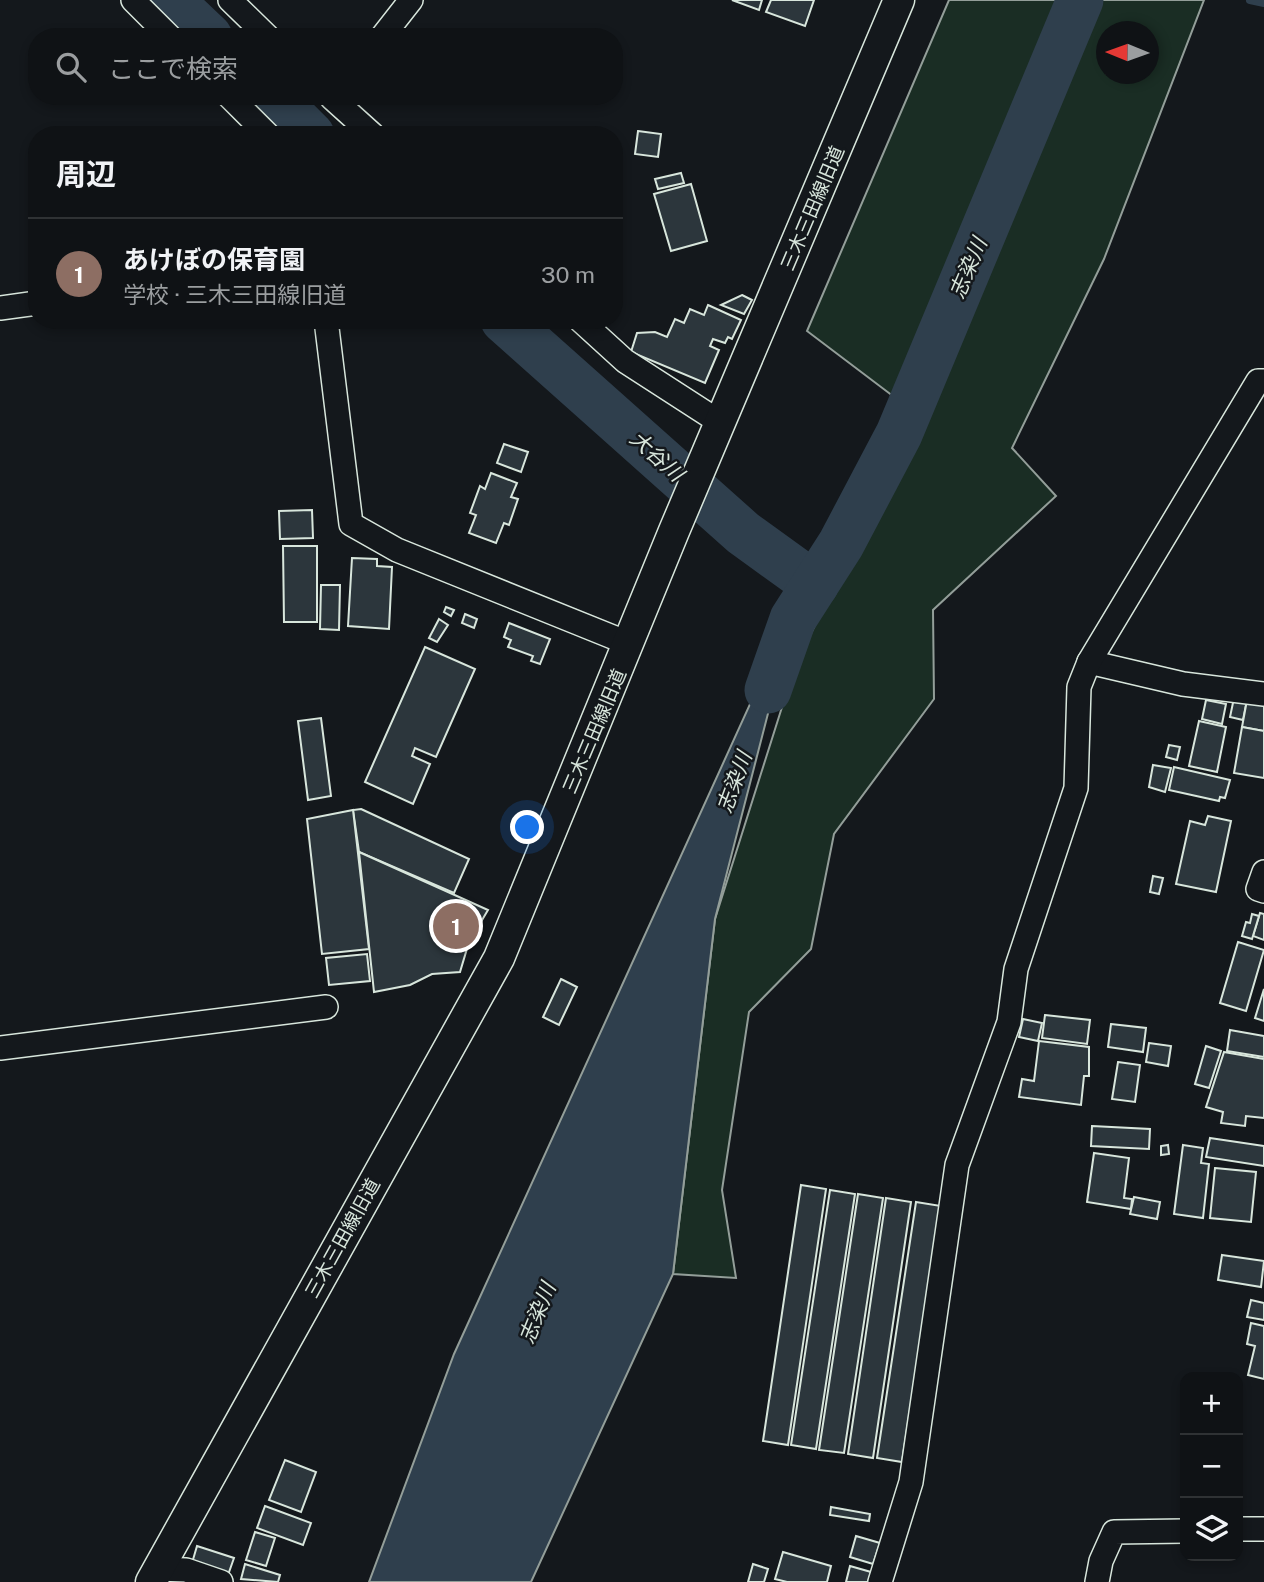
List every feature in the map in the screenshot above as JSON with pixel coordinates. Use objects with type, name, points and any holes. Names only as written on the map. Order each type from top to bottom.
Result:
[{"type":"street","points":[[133,0],[161,28]]},
{"type":"street","points":[[230,0],[259,28]]},
{"type":"street","points":[[389,28],[411,0]]},
{"type":"street","name":"三木三田線旧道","points":[[154,1576],[499,958],[630,645],[674,531],[899,0]]},
{"type":"street","points":[[238,105],[259,126]]},
{"type":"street","points":[[341,105],[363,126]]},
{"type":"street","points":[[0,308],[28,304]]},
{"type":"street","points":[[327,329],[351,524],[397,550],[630,645]]},
{"type":"street","points":[[590,329],[625,361],[721,423]]},
{"type":"street","points":[[880,1582],[911,1482],[957,1165],[1009,1022],[1016,968],[1076,788],[1079,687],[1089,662],[1258,380],[1264,381]]},
{"type":"street","points":[[1089,662],[1183,684],[1264,694]]},
{"type":"street","points":[[1264,872],[1258,889],[1264,891]]},
{"type":"street","points":[[0,1048],[326,1007]]},
{"type":"street","points":[[1243,1530],[1264,1529]]},
{"type":"street","points":[[1097,1582],[1101,1561],[1114,1532],[1180,1531]]},
{"type":"street","points":[[154,1576],[186,1570],[220,1582]]},
{"type":"green space","points":[[949,0],[1204,0],[1104,259],[1012,448],[1056,496],[933,610],[934,699],[834,834],[811,949],[749,1012],[722,1190],[736,1278],[673,1274],[715,919],[795,666],[918,415],[807,331]]},
{"type":"water","points":[[797,601],[715,919],[673,1274],[531,1582],[369,1582],[454,1354]]},
{"type":"building","points":[[732,0],[762,0],[759,10]]},
{"type":"building","points":[[771,0],[814,0],[805,26],[766,12]]},
{"type":"building","points":[[638,131],[661,134],[658,157],[635,154]]},
{"type":"building","points":[[681,173],[684,183],[658,189],[655,179]]},
{"type":"building","points":[[691,184],[707,241],[671,251],[654,194]]},
{"type":"building","points":[[742,295],[752,300],[744,314],[721,305]]},
{"type":"building","points":[[708,305],[741,320],[732,339],[728,337],[725,343],[713,339],[710,346],[719,350],[705,383],[631,352],[637,333],[655,332],[667,337],[675,319],[684,323],[690,309],[704,315]]},
{"type":"building","points":[[504,444],[528,452],[521,472],[497,463]]},
{"type":"building","points":[[491,473],[517,483],[511,497],[518,499],[509,525],[504,523],[496,543],[469,533],[476,515],[470,513],[480,486],[485,489]]},
{"type":"building","points":[[312,510],[313,538],[280,539],[279,511]]},
{"type":"building","points":[[283,546],[317,546],[317,622],[284,622]]},
{"type":"building","points":[[352,558],[377,559],[377,566],[392,567],[389,629],[348,626]]},
{"type":"building","points":[[321,585],[340,585],[339,630],[320,629]]},
{"type":"building","points":[[446,607],[454,610],[451,616],[444,612]]},
{"type":"building","points":[[465,614],[477,619],[474,628],[462,623]]},
{"type":"building","points":[[439,619],[448,625],[437,642],[429,638]]},
{"type":"building","points":[[509,623],[550,639],[540,664],[531,661],[533,656],[508,647],[511,640],[504,637]]},
{"type":"building","points":[[425,647],[475,669],[436,757],[415,748],[412,756],[430,764],[413,804],[365,782]]},
{"type":"building","points":[[1234,698],[1247,700],[1243,720],[1230,717]]},
{"type":"building","points":[[1206,700],[1226,704],[1222,724],[1202,719]]},
{"type":"building","points":[[1247,700],[1264,704],[1264,731],[1242,727]]},
{"type":"building","points":[[321,718],[331,796],[308,800],[298,721]]},
{"type":"building","points":[[1199,721],[1226,727],[1217,772],[1189,766]]},
{"type":"building","points":[[1242,727],[1264,731],[1264,778],[1234,773]]},
{"type":"building","points":[[1169,745],[1180,747],[1177,760],[1166,757]]},
{"type":"building","points":[[1153,765],[1171,768],[1165,792],[1149,787]]},
{"type":"building","points":[[1174,767],[1230,780],[1225,798],[1220,797],[1219,801],[1169,790]]},
{"type":"building","points":[[361,809],[469,859],[454,893],[359,852],[353,810]]},
{"type":"building","points":[[353,810],[369,949],[322,954],[307,819]]},
{"type":"building","points":[[1208,816],[1231,821],[1216,892],[1176,884],[1190,821],[1205,825]]},
{"type":"building","points":[[359,852],[488,910],[469,942],[460,972],[432,974],[410,985],[374,992]]},
{"type":"building","points":[[1153,876],[1163,878],[1159,894],[1150,892]]},
{"type":"building","points":[[1260,913],[1264,914],[1264,940],[1253,936]]},
{"type":"building","points":[[1252,914],[1259,916],[1252,939],[1242,936],[1246,922],[1250,923]]},
{"type":"building","points":[[1238,942],[1264,950],[1246,1011],[1220,1003]]},
{"type":"building","points":[[367,954],[370,981],[329,985],[326,958]]},
{"type":"building","points":[[561,979],[577,987],[559,1025],[543,1017]]},
{"type":"building","points":[[1264,989],[1264,1021],[1255,1018]]},
{"type":"building","points":[[1045,1015],[1090,1020],[1087,1044],[1042,1038]]},
{"type":"building","points":[[1023,1019],[1042,1023],[1038,1041],[1019,1037]]},
{"type":"building","points":[[1111,1024],[1146,1028],[1143,1052],[1108,1047]]},
{"type":"building","points":[[1230,1030],[1264,1036],[1264,1057],[1227,1051]]},
{"type":"building","points":[[1039,1041],[1089,1047],[1089,1076],[1084,1076],[1081,1105],[1019,1097],[1022,1079],[1034,1081]]},
{"type":"building","points":[[1149,1043],[1171,1046],[1168,1066],[1146,1062]]},
{"type":"building","points":[[1206,1046],[1221,1051],[1209,1088],[1195,1084]]},
{"type":"building","points":[[1224,1052],[1264,1059],[1264,1118],[1246,1116],[1245,1126],[1221,1123],[1223,1112],[1206,1107]]},
{"type":"building","points":[[1118,1062],[1140,1065],[1135,1102],[1112,1099]]},
{"type":"building","points":[[1092,1126],[1150,1129],[1149,1149],[1091,1146]]},
{"type":"building","points":[[1210,1138],[1264,1146],[1264,1166],[1206,1157]]},
{"type":"building","points":[[1168,1145],[1169,1154],[1161,1155],[1161,1146]]},
{"type":"building","points":[[1183,1145],[1203,1148],[1201,1163],[1209,1164],[1203,1218],[1174,1214]]},
{"type":"building","points":[[1094,1153],[1129,1158],[1124,1198],[1132,1199],[1131,1209],[1087,1202]]},
{"type":"building","points":[[1215,1168],[1256,1172],[1251,1222],[1210,1218]]},
{"type":"building","points":[[801,1185],[826,1189],[788,1445],[763,1441]]},
{"type":"building","points":[[830,1190],[855,1194],[816,1449],[791,1445]]},
{"type":"building","points":[[858,1194],[883,1198],[844,1453],[819,1450]]},
{"type":"building","points":[[1134,1197],[1160,1202],[1157,1219],[1130,1214]]},
{"type":"building","points":[[886,1198],[911,1202],[873,1458],[848,1454]]},
{"type":"building","points":[[916,1202],[941,1206],[902,1462],[877,1458]]},
{"type":"building","points":[[1222,1255],[1264,1261],[1261,1287],[1218,1280]]},
{"type":"building","points":[[1251,1300],[1264,1303],[1264,1320],[1247,1317]]},
{"type":"building","points":[[1251,1323],[1264,1326],[1264,1379],[1248,1375],[1255,1346],[1247,1344]]},
{"type":"building","points":[[285,1460],[316,1472],[301,1512],[269,1500]]},
{"type":"building","points":[[265,1506],[311,1523],[303,1545],[257,1528]]},
{"type":"building","points":[[831,1507],[870,1514],[869,1521],[830,1515]]},
{"type":"building","points":[[255,1532],[275,1538],[266,1566],[246,1560]]},
{"type":"building","points":[[856,1536],[880,1543],[873,1564],[850,1557]]},
{"type":"building","points":[[197,1546],[234,1558],[228,1575],[192,1563]]},
{"type":"building","points":[[783,1552],[831,1566],[827,1582],[787,1582],[775,1579]]},
{"type":"building","points":[[245,1564],[280,1575],[278,1582],[241,1579]]},
{"type":"building","points":[[753,1564],[768,1569],[764,1582],[748,1582]]},
{"type":"building","points":[[850,1566],[871,1572],[868,1582],[846,1582]]},
{"type":"waterway","name":"大谷川","points":[[170,0],[200,28]]},
{"type":"waterway","name":"志染川","points":[[768,690],[793,619],[841,544],[899,434],[1080,0]]},
{"type":"waterway","points":[[1250,0],[1264,3]]},
{"type":"waterway","name":"大谷川","points":[[281,105],[302,126]]},
{"type":"waterway","name":"大谷川","points":[[514,329],[743,533],[815,585]]},
{"type":"place","name":"あけぼの保育園","points":[[456,926]]}]
